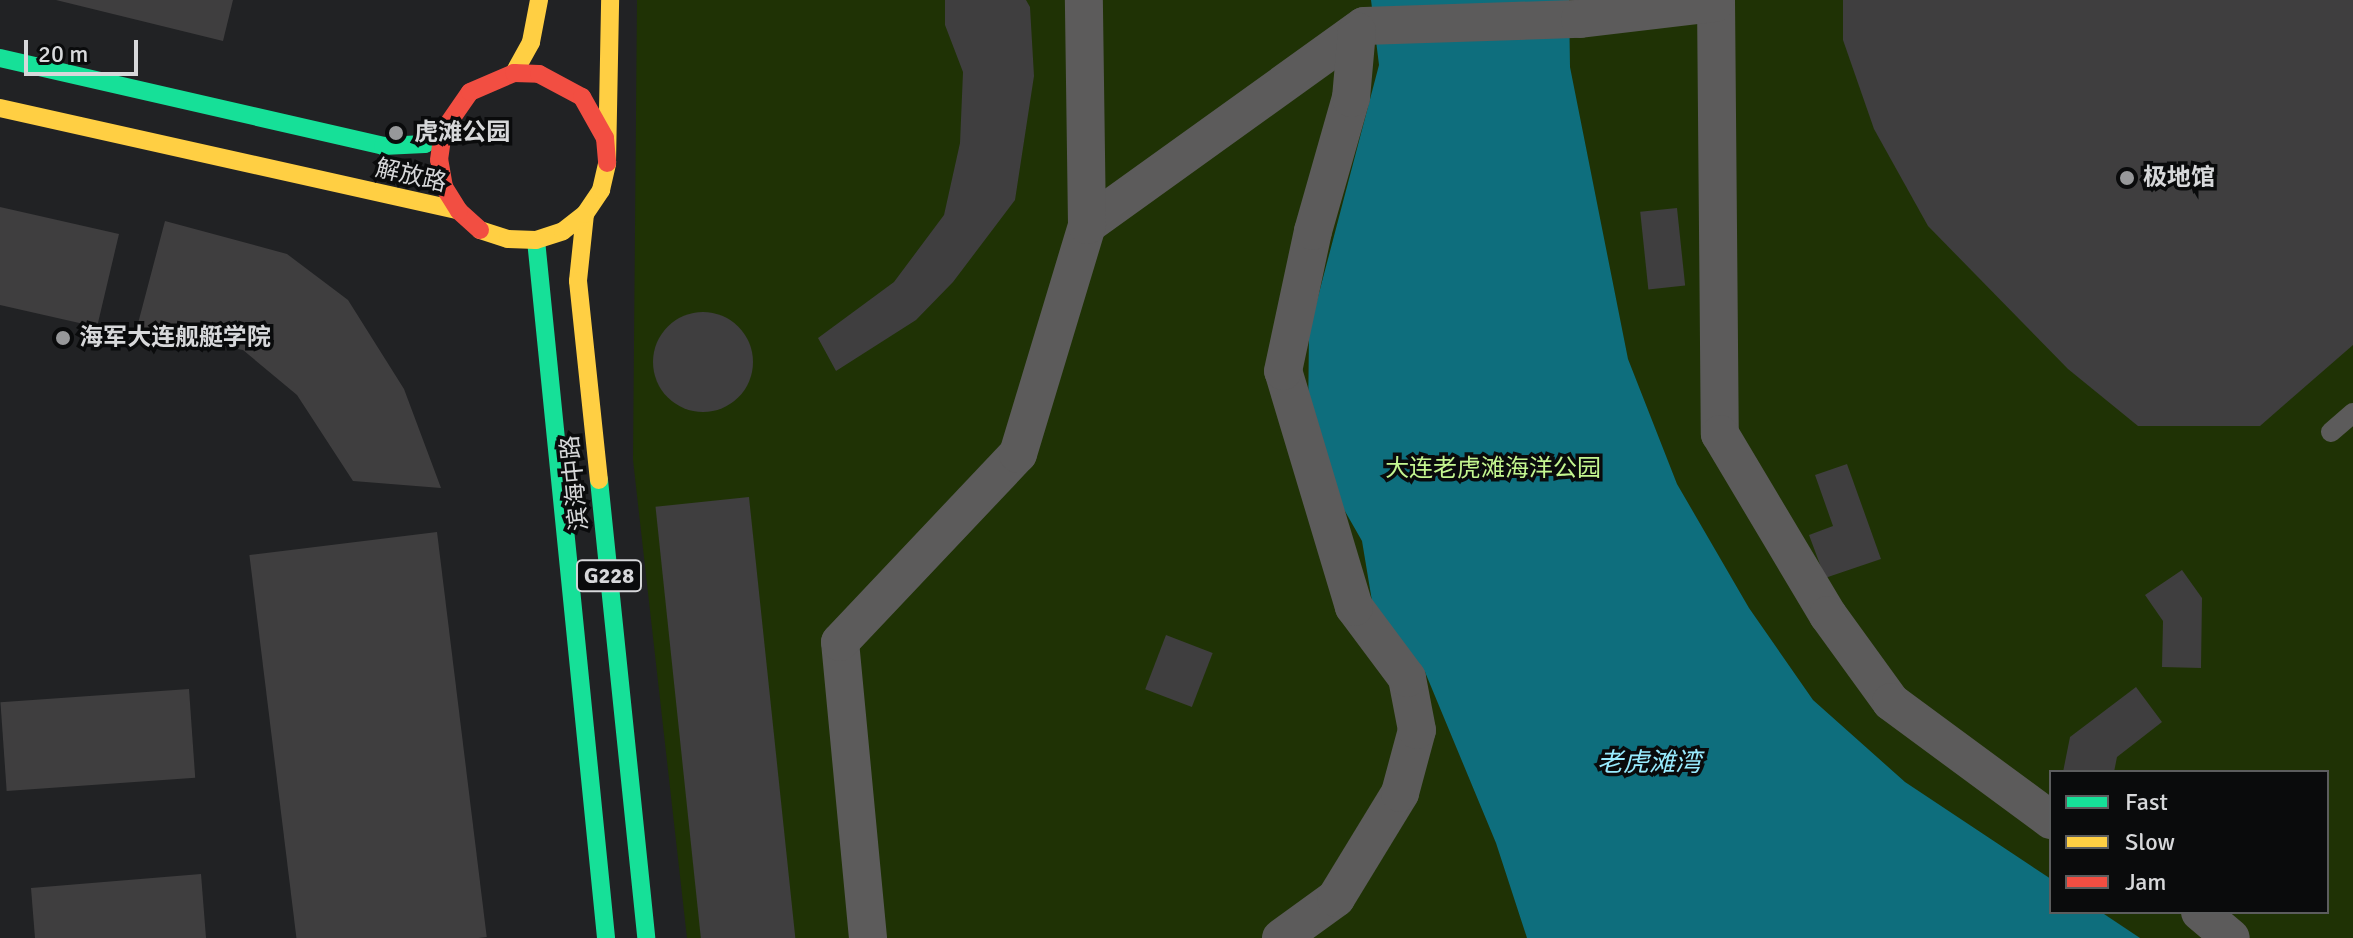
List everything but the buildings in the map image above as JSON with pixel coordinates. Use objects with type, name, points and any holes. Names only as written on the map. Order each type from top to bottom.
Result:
[{"type":"main road","points":[[514,73],[531,42],[539,0]]},
{"type":"main road","name":"G228","points":[[585,214],[601,190],[607,163],[610,0]]},
{"type":"main road","name":"解放路","points":[[0,58],[383,146],[425,144],[443,131]]},
{"type":"main road","points":[[459,211],[444,187],[439,160],[443,131],[470,92],[514,73],[539,74],[582,97],[605,138],[607,163]]},
{"type":"main road","name":"解放路","points":[[0,108],[459,211],[481,230],[508,239],[536,240]]},
{"type":"main road","points":[[536,240],[563,231],[585,214]]},
{"type":"main road","name":"滨海中路","points":[[585,214],[578,281],[646,938]]},
{"type":"main road","name":"滨海中路","points":[[536,240],[606,938]]},
{"type":"street","points":[[868,938],[840,642],[1018,454],[1087,225],[1084,0]]},
{"type":"street","points":[[1087,225],[1361,29],[1580,19],[1716,2],[1720,434],[1828,615],[1891,702],[2049,819]]},
{"type":"street","points":[[1281,938],[1336,898],[1400,793],[1417,730],[1407,678],[1354,607],[1283,371],[1313,231],[1351,98],[1361,29]]},
{"type":"street","points":[[2202,914],[2231,938]]},
{"type":"lane","points":[[2331,432],[2353,413]]},
{"type":"green space","name":"大连老虎滩海洋公园","points":[[637,0],[2353,0],[2353,938],[687,938],[633,460]]},
{"type":"water","name":"老虎滩湾","points":[[1371,0],[1569,0],[1570,67],[1628,359],[1677,484],[1749,608],[1813,700],[1905,782],[2049,878],[2049,914],[2104,914],[2140,938],[1527,938],[1496,843],[1425,672],[1373,607],[1362,541],[1326,478],[1308,422],[1309,331],[1379,65]]},
{"type":"traffic: fast","points":[[0,58],[383,146],[425,144],[443,131]]},
{"type":"traffic: fast","points":[[536,240],[606,938]]},
{"type":"traffic: fast","points":[[599,480],[646,938]]},
{"type":"traffic: slow","points":[[514,73],[531,42],[539,0]]},
{"type":"traffic: slow","points":[[480,230],[508,239],[536,240],[563,231],[585,214],[601,190],[607,163],[610,0]]},
{"type":"traffic: slow","points":[[0,108],[459,211]]},
{"type":"traffic: slow","points":[[585,214],[578,281],[599,480]]},
{"type":"traffic: jam","points":[[480,230],[459,211],[444,187],[439,160],[443,131],[470,92],[514,73],[539,74],[582,97],[605,138],[607,163]]},
{"type":"place","name":"虎滩公园","points":[[396,133]]},
{"type":"place","name":"极地馆","points":[[2127,178]]},
{"type":"place","name":"海军大连舰艇学院","points":[[63,338]]}]
